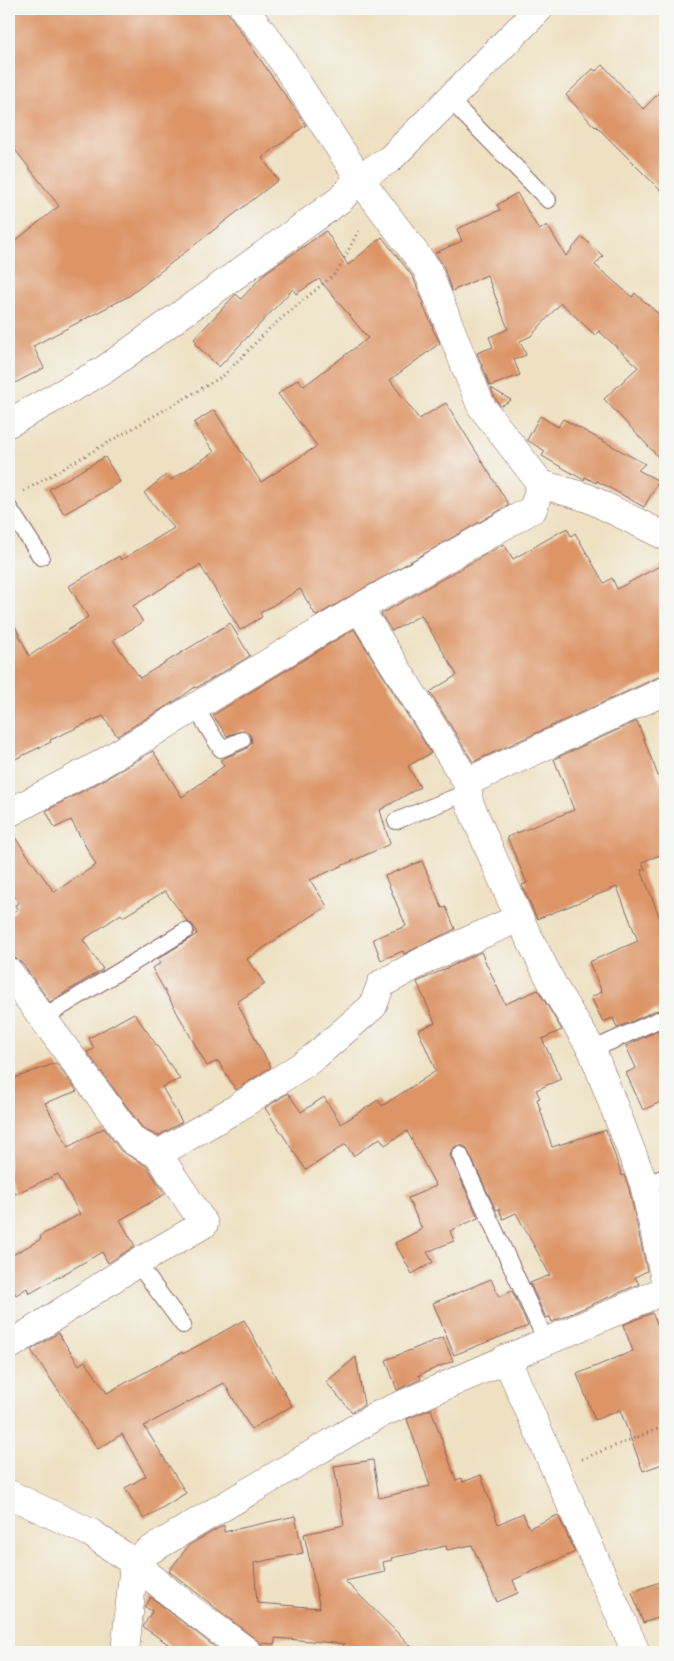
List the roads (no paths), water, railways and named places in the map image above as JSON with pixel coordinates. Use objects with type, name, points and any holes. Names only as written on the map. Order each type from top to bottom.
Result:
[{"type":"street","points":[[244,9],[273,46],[367,188],[428,268],[481,406],[541,484],[588,498],[665,536]]},
{"type":"street","points":[[9,423],[104,370],[342,199],[367,188],[390,159],[539,9]]},
{"type":"street","points":[[9,813],[101,764],[359,608],[533,509],[541,484]]},
{"type":"street","points":[[359,608],[467,787],[469,802],[519,918],[556,989],[592,1050],[655,1181],[665,1280]]},
{"type":"street","points":[[467,787],[665,691]]},
{"type":"street","points":[[158,1154],[237,1108],[313,1058],[373,1006],[381,984],[429,958],[519,918]]},
{"type":"street","points":[[9,972],[133,1141],[158,1154],[204,1224],[137,1263],[9,1346]]},
{"type":"street","points":[[125,1652],[134,1563],[147,1552],[378,1416],[506,1358],[665,1290]]},
{"type":"street","points":[[506,1358],[636,1652]]},
{"type":"street","points":[[9,1494],[91,1533],[134,1563],[185,1605],[248,1652]]},
{"type":"lane","points":[[449,99],[548,200]]},
{"type":"lane","points":[[13,501],[41,557]]},
{"type":"lane","points":[[195,708],[221,749],[242,740]]},
{"type":"lane","points":[[396,821],[467,787]]},
{"type":"lane","points":[[42,1018],[185,931]]},
{"type":"lane","points":[[592,1050],[658,1020]]},
{"type":"lane","points":[[460,1155],[546,1341]]},
{"type":"lane","points":[[137,1263],[183,1325]]}]
